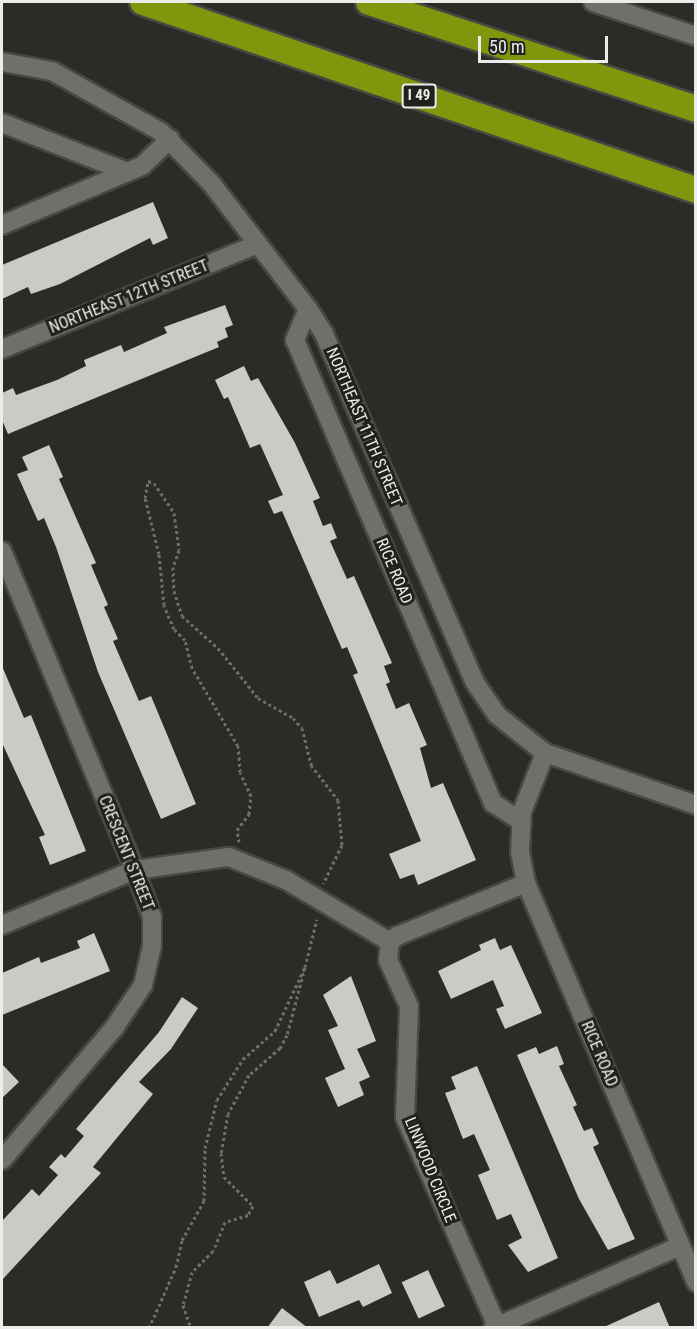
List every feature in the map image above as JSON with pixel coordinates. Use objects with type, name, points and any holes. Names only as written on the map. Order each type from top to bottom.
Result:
[{"type":"highway","name":"I 49","points":[[142,2],[696,190]]},
{"type":"highway","points":[[369,2],[696,109]]},
{"type":"street","points":[[593,2],[696,36]]},
{"type":"street","name":"NORTHEAST 11TH STREET","points":[[2,62],[52,71],[104,96],[170,140],[211,183],[256,245],[308,309],[324,334],[474,681],[497,715],[545,753],[696,805]]},
{"type":"street","points":[[2,123],[128,172]]},
{"type":"street","points":[[2,225],[128,172],[152,158],[170,140]]},
{"type":"street","name":"NORTHEAST 12TH STREET","points":[[2,349],[256,245]]},
{"type":"street","name":"RICE ROAD","points":[[308,309],[295,340],[493,803],[521,821]]},
{"type":"street","name":"CRESCENT STREET","points":[[2,551],[135,870],[152,917],[152,946],[143,985],[114,1028],[2,1160]]},
{"type":"street","name":"RICE ROAD","points":[[545,753],[521,821],[526,883],[696,1282]]},
{"type":"street","points":[[2,925],[135,870],[229,857],[319,899],[390,942],[526,883]]},
{"type":"street","name":"LINWOOD CIRCLE","points":[[390,942],[388,960],[409,1006],[405,1117],[495,1327]]},
{"type":"street","points":[[495,1327],[680,1246]]},
{"type":"path","points":[[191,1328],[183,1305],[192,1272],[213,1251],[225,1222],[248,1215],[253,1206],[224,1177],[221,1153],[229,1128],[228,1114],[249,1075],[276,1052],[287,1035],[319,899],[342,845],[338,800],[311,765],[302,728],[258,698],[218,648],[182,616],[174,591],[173,567],[179,550],[174,513],[154,483],[148,481],[145,498],[159,554],[164,605],[174,629],[185,640],[192,668],[238,746],[240,772],[250,796],[249,814],[237,830],[244,863]]},
{"type":"path","points":[[149,1328],[176,1268],[182,1240],[204,1201],[205,1149],[217,1100],[243,1059],[275,1031],[304,966]]},
{"type":"building","points":[[153,202],[168,238],[153,245],[150,238],[60,284],[31,294],[28,287],[2,299],[2,265]]},
{"type":"building","points":[[225,305],[233,325],[225,328],[228,337],[217,342],[219,347],[8,434],[2,420],[2,393],[13,388],[16,395],[57,380],[86,366],[84,360],[121,345],[124,352],[167,333],[164,327]]},
{"type":"building","points":[[244,366],[251,381],[258,378],[295,443],[320,498],[313,501],[323,526],[331,523],[337,538],[330,541],[347,579],[354,576],[392,663],[384,666],[390,682],[386,684],[396,709],[409,703],[427,745],[420,748],[431,788],[443,783],[476,860],[418,885],[414,874],[400,879],[389,854],[421,841],[353,675],[358,673],[347,647],[342,649],[282,511],[274,514],[268,501],[283,495],[260,444],[250,448],[228,397],[224,399],[215,380]]},
{"type":"building","points":[[49,445],[63,477],[59,479],[96,563],[91,565],[108,605],[104,607],[118,639],[113,641],[139,701],[151,696],[196,804],[161,819],[98,672],[44,518],[38,521],[17,474],[28,470],[22,457]]},
{"type":"building","points":[[2,666],[24,718],[31,715],[86,851],[50,865],[39,837],[45,835],[2,743]]},
{"type":"building","points":[[94,933],[110,971],[2,1015],[2,973],[39,957],[41,963],[80,948],[77,941]]},
{"type":"building","points":[[495,938],[500,950],[511,945],[542,1013],[505,1029],[496,1009],[504,1006],[493,980],[451,999],[438,971],[481,950],[479,945]]},
{"type":"building","points":[[351,976],[376,1041],[357,1049],[370,1077],[359,1082],[364,1095],[338,1107],[325,1078],[345,1069],[328,1030],[338,1026],[323,995]]},
{"type":"building","points":[[182,997],[198,1008],[171,1049],[139,1082],[153,1094],[93,1167],[101,1173],[2,1280],[2,1221],[32,1189],[39,1196],[58,1175],[49,1167],[61,1154],[65,1158],[84,1136],[76,1129],[159,1032]]},
{"type":"building","points":[[557,1046],[564,1064],[559,1066],[577,1105],[573,1107],[584,1131],[592,1128],[599,1144],[593,1147],[635,1239],[608,1250],[579,1199],[517,1055],[536,1047],[539,1054]]},
{"type":"building","points":[[2,1064],[19,1082],[2,1098]]},
{"type":"building","points":[[477,1066],[558,1258],[528,1272],[508,1245],[522,1238],[511,1214],[497,1220],[478,1175],[490,1170],[474,1134],[463,1139],[445,1093],[456,1089],[451,1077]]},
{"type":"building","points":[[379,1264],[392,1293],[363,1307],[359,1300],[319,1317],[304,1282],[330,1270],[337,1284]]},
{"type":"building","points":[[428,1270],[445,1306],[419,1319],[402,1282]]},
{"type":"building","points":[[659,1302],[670,1328],[602,1328]]},
{"type":"building","points":[[282,1308],[308,1328],[267,1328]]}]
